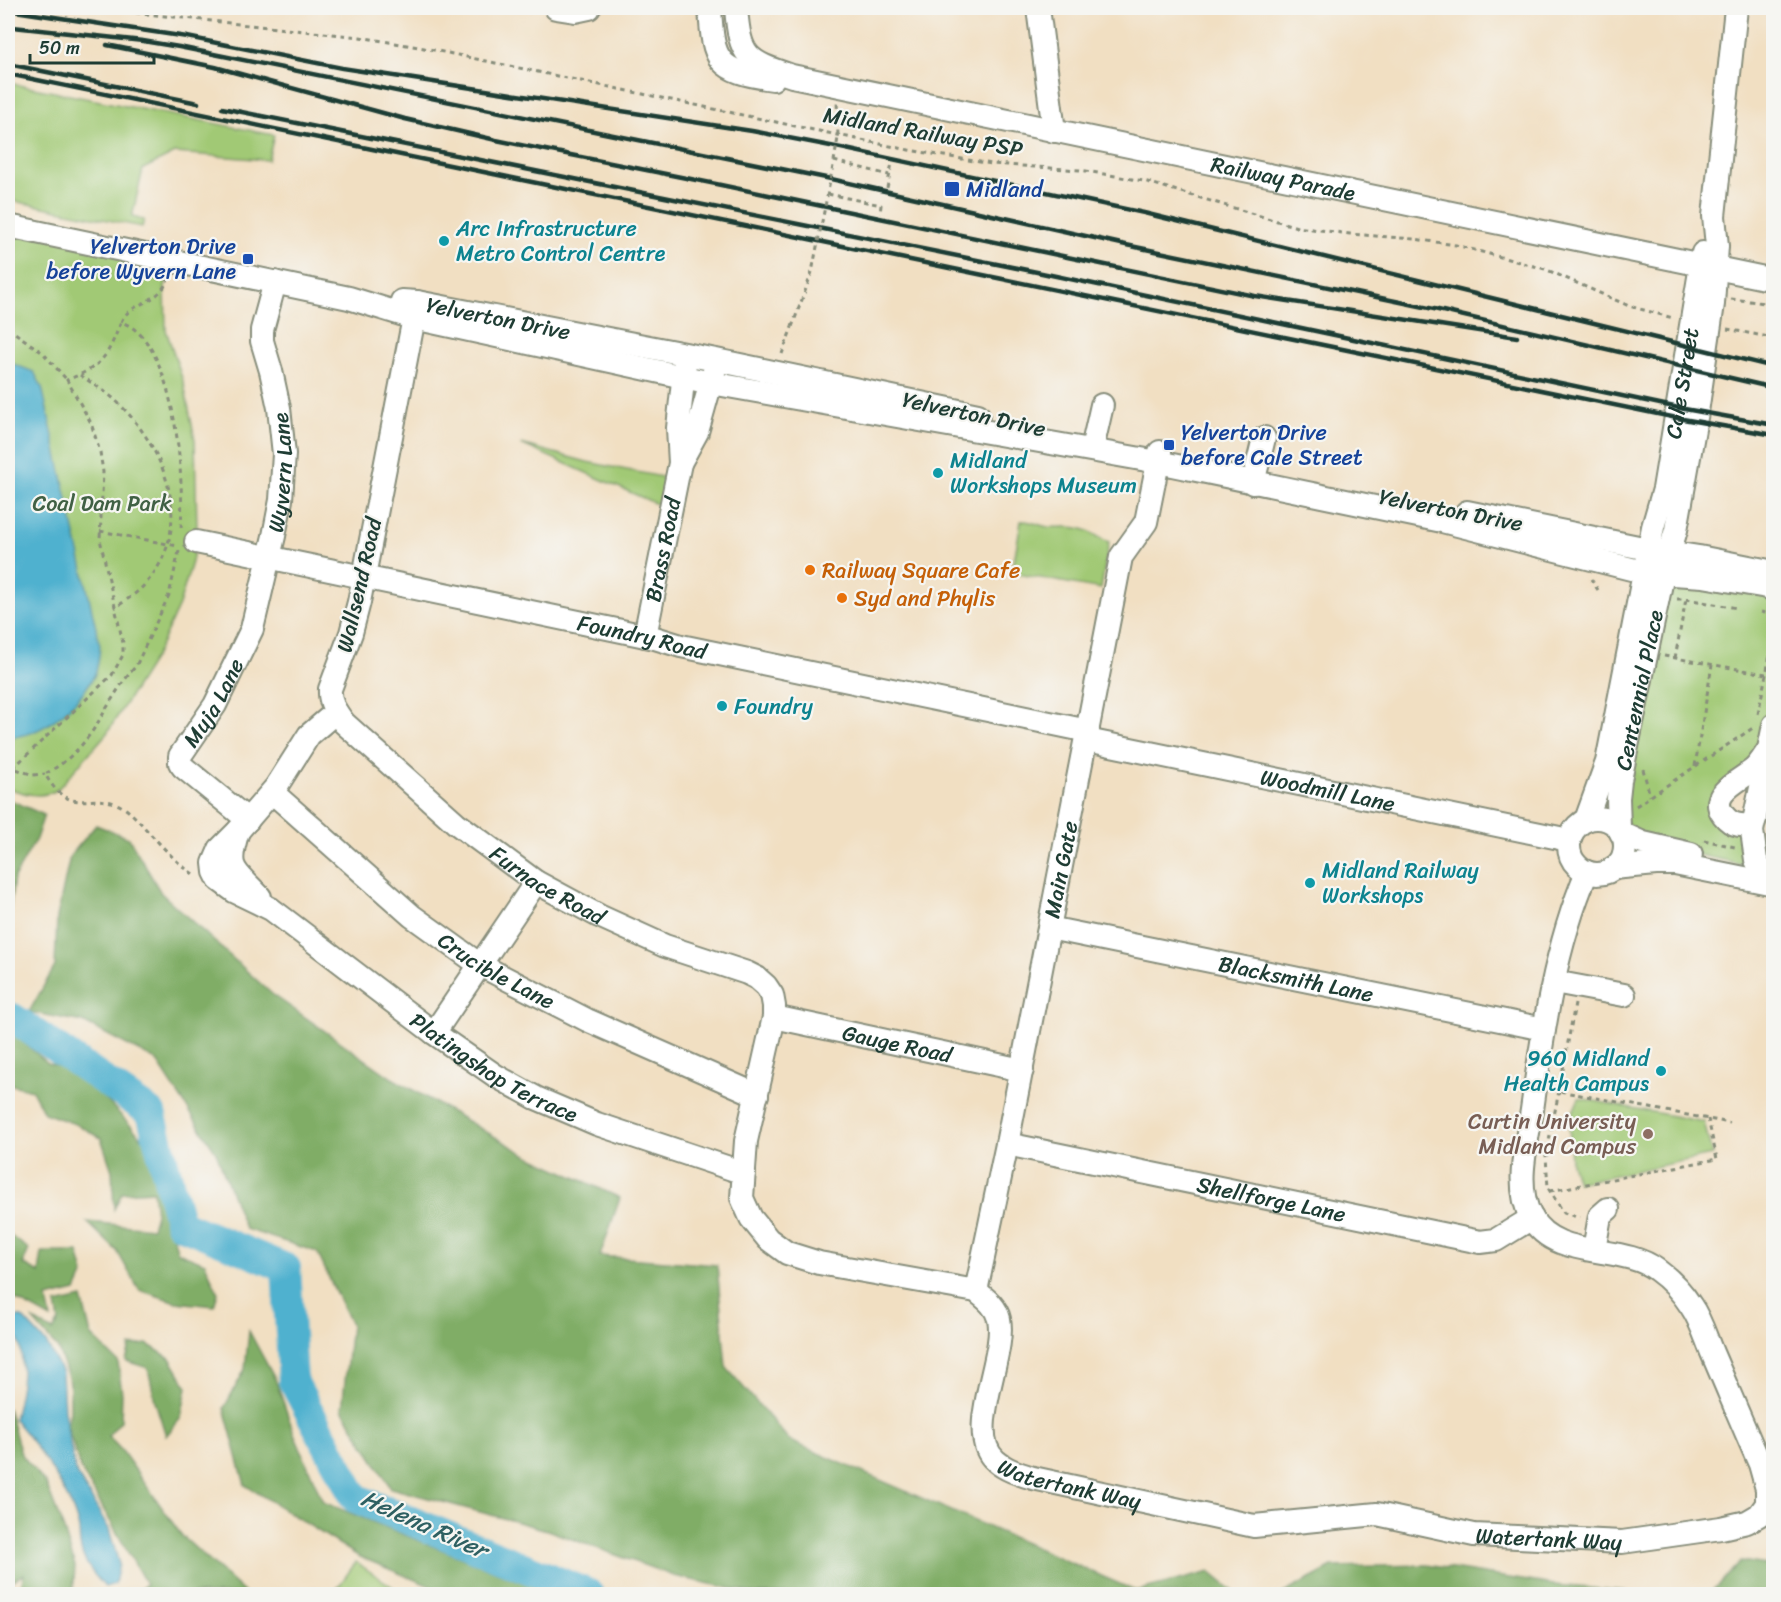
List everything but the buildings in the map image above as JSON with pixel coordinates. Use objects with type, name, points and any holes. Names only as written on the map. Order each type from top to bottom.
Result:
[{"type":"street","points":[[556,8],[575,11],[589,8]]},
{"type":"street","points":[[1038,8],[1054,131]]},
{"type":"street","name":"Cale Street","points":[[1659,551],[1664,489],[1701,324],[1708,268],[1717,246],[1714,216],[1736,8]]},
{"type":"street","points":[[710,13],[736,12]]},
{"type":"street","name":"Railway Parade","points":[[736,12],[739,41],[744,52],[754,61],[792,76],[1773,280]]},
{"type":"street","name":"Railway Parade","points":[[710,13],[712,43],[720,59],[735,71],[776,80],[792,76]]},
{"type":"street","name":"Yelverton Drive","points":[[8,226],[349,298],[716,360],[1254,478],[1653,573],[1703,576],[1773,590]]},
{"type":"street","name":"Cale Street","points":[[1701,324],[1714,297],[1708,268]]},
{"type":"street","name":"Wyvern Lane","points":[[270,557],[281,500],[284,454],[279,408],[262,341],[262,330],[275,282]]},
{"type":"street","name":"Yelverton Drive","points":[[415,310],[711,383],[1093,444]]},
{"type":"street","name":"Wallsend Road","points":[[336,712],[330,689],[351,633],[415,310]]},
{"type":"street","name":"Brass Road","points":[[645,636],[680,463],[678,429],[686,354]]},
{"type":"street","name":"Brass Road","points":[[680,463],[697,432],[716,360]]},
{"type":"street","points":[[1093,444],[1102,405]]},
{"type":"street","points":[[1254,478],[1264,438]]},
{"type":"street","name":"Main Gate","points":[[976,1291],[1022,1070],[1121,557],[1146,522],[1159,457]]},
{"type":"street","name":"Yelverton Drive","points":[[1254,478],[1502,519],[1773,572]]},
{"type":"street","name":"Foundry Road","points":[[188,544],[270,557],[645,636],[681,646],[1087,736]]},
{"type":"street","name":"Centennial Place","points":[[1586,820],[1607,762],[1659,551]]},
{"type":"street","name":"Muja Lane","points":[[243,825],[183,767],[180,763],[180,756],[214,705],[241,652],[258,609],[270,557]]},
{"type":"street","name":"Centennial Place","points":[[1623,824],[1618,798],[1620,780],[1653,573]]},
{"type":"street","points":[[243,825],[272,792],[309,735],[336,712]]},
{"type":"street","name":"Furnace Road","points":[[336,712],[344,723],[456,823],[536,882],[599,916],[665,946],[757,978],[772,994],[774,1017]]},
{"type":"street","points":[[1762,723],[1768,750],[1752,831],[1755,860],[1769,874]]},
{"type":"street","name":"Woodmill Lane","points":[[1087,736],[1569,840]]},
{"type":"street","points":[[1755,819],[1749,825],[1735,825],[1723,815],[1720,801],[1726,788],[1752,771],[1768,750]]},
{"type":"street","name":"Crucible Lane","points":[[272,792],[412,916],[480,965],[587,1020],[757,1095]]},
{"type":"street","points":[[1604,819],[1623,824],[1642,843],[1769,874],[1656,864],[1613,868],[1596,874],[1580,868],[1570,856],[1569,840],[1572,832],[1586,820],[1604,819]]},
{"type":"street","points":[[1613,868],[1623,856],[1625,848],[1623,824]]},
{"type":"street","name":"Platingshop Terrace","points":[[243,825],[231,854],[235,871],[271,909],[434,1033],[496,1076],[536,1098],[607,1128],[744,1173]]},
{"type":"street","points":[[1587,872],[1563,941],[1544,1029],[1523,1174],[1525,1200],[1532,1218],[1548,1235],[1569,1244],[1594,1250],[1600,1216],[1608,1209]]},
{"type":"street","points":[[434,1033],[536,882]]},
{"type":"street","name":"Blacksmith Lane","points":[[1049,928],[1544,1029]]},
{"type":"street","points":[[1554,982],[1624,995]]},
{"type":"street","points":[[774,1017],[746,1141],[742,1198],[751,1218],[768,1239],[787,1252],[819,1263],[976,1291]]},
{"type":"street","name":"Gauge Road","points":[[774,1017],[1022,1070]]},
{"type":"street","name":"Shellforge Lane","points":[[1007,1144],[1479,1242],[1496,1240],[1532,1218]]},
{"type":"street","name":"Watertank Way","points":[[976,1291],[992,1304],[999,1319],[999,1338],[983,1423],[985,1443],[993,1460],[1009,1470],[1033,1478],[1254,1526],[1377,1514],[1474,1535],[1622,1542],[1721,1528],[1747,1522],[1759,1515],[1767,1504],[1767,1489],[1760,1464],[1692,1307],[1674,1283],[1655,1268],[1630,1257],[1594,1250]]},
{"type":"path","name":"Midland Railway PSP","points":[[91,8],[212,20],[403,44],[909,150],[992,165],[1080,170],[1144,182],[1297,227],[1456,245],[1545,268],[1629,306],[1701,324],[1773,338]]},
{"type":"path","points":[[775,373],[812,272],[838,138],[837,99]]},
{"type":"path","points":[[834,161],[889,176]]},
{"type":"path","points":[[887,188],[892,163]]},
{"type":"path","points":[[828,194],[881,205],[880,214]]},
{"type":"path","points":[[67,380],[101,362],[127,312],[148,303],[165,287],[169,275]]},
{"type":"path","points":[[1714,297],[1773,304]]},
{"type":"path","points":[[8,766],[33,775],[45,774],[60,766],[95,730],[136,666],[169,595],[188,544],[173,409],[160,368],[151,351],[129,325],[121,322]]},
{"type":"path","points":[[8,328],[43,353],[67,380],[91,423],[100,452],[103,472],[100,539],[123,643],[123,655],[112,675],[13,768]]},
{"type":"path","points":[[80,375],[113,397],[152,445],[161,462],[170,497],[171,518],[167,544],[154,573],[146,584],[115,608]]},
{"type":"path","points":[[100,531],[167,544],[188,544]]},
{"type":"path","points":[[1675,658],[1686,599]]},
{"type":"path","points":[[1673,600],[1686,599],[1737,608]]},
{"type":"path","points":[[1761,612],[1773,615]]},
{"type":"path","points":[[1623,824],[1650,796],[1762,723],[1766,674],[1773,635]]},
{"type":"path","points":[[1662,656],[1766,674]]},
{"type":"path","points":[[1695,767],[1712,665]]},
{"type":"path","points":[[1643,768],[1650,796]]},
{"type":"path","points":[[45,774],[60,794],[70,799],[82,803],[111,802],[130,812],[183,868],[199,879]]},
{"type":"path","points":[[1576,1000],[1546,1156],[1548,1188],[1564,1213],[1587,1220]]},
{"type":"path","points":[[1559,1090],[1730,1123]]},
{"type":"path","points":[[1550,1191],[1717,1160],[1708,1119]]},
{"type":"green space","points":[[8,83],[274,135],[268,160],[175,153],[143,169],[132,217],[144,220],[142,227],[8,200]]},
{"type":"green space","name":"Coal Dam Park","points":[[8,226],[172,261],[165,287],[166,330],[184,384],[195,440],[197,531],[192,562],[179,605],[156,655],[107,733],[57,790],[39,795],[26,794],[8,788]]},
{"type":"green space","points":[[521,444],[587,462],[677,480],[670,510]]},
{"type":"green space","points":[[1021,521],[1049,527],[1083,529],[1109,542],[1101,589],[1012,573]]},
{"type":"green space","points":[[1663,574],[1773,590],[1774,725],[1768,750],[1726,788],[1735,825],[1760,868],[1643,843],[1619,812]]},
{"type":"green space","points":[[8,799],[44,815],[36,839],[14,878],[8,924]]},
{"type":"green space","points":[[96,825],[129,838],[161,893],[272,994],[392,1078],[525,1154],[620,1198],[600,1256],[717,1265],[726,1367],[790,1441],[1136,1591],[1210,1572],[1237,1594],[756,1594],[674,1576],[547,1530],[391,1488],[342,1409],[351,1325],[317,1252],[245,1229],[216,1152],[156,1060],[83,1022],[29,1012],[55,966],[57,917],[70,856]]},
{"type":"green space","points":[[8,1034],[16,1036],[48,1063],[81,1073],[145,1141],[153,1168],[164,1190],[169,1225],[178,1252],[205,1263],[218,1293],[214,1306],[176,1302],[139,1290],[117,1251],[87,1222],[152,1228],[156,1214],[153,1191],[122,1193],[114,1209],[112,1171],[101,1138],[78,1125],[44,1113],[32,1090],[8,1084]]},
{"type":"green space","points":[[1579,1098],[1704,1122],[1712,1155],[1577,1183],[1571,1163],[1569,1121]]},
{"type":"green space","points":[[9,1235],[29,1249],[23,1264],[39,1273],[42,1252],[78,1252],[84,1273],[76,1291],[47,1298],[51,1319],[17,1300],[8,1299]]},
{"type":"green space","points":[[82,1298],[91,1335],[118,1362],[122,1394],[121,1421],[108,1436],[122,1451],[182,1536],[246,1594],[136,1594],[146,1584],[80,1468],[67,1425],[70,1412],[70,1383],[58,1349],[32,1319],[53,1331],[59,1321],[56,1304]]},
{"type":"green space","points":[[249,1331],[276,1381],[295,1436],[323,1502],[552,1594],[449,1594],[358,1556],[245,1485],[224,1408],[245,1369]]},
{"type":"green space","points":[[147,1344],[170,1358],[187,1387],[181,1418],[166,1436],[148,1368],[126,1361],[130,1346]]},
{"type":"green space","points":[[8,1408],[21,1454],[46,1484],[64,1530],[75,1566],[73,1594],[19,1594],[24,1574],[8,1583],[8,1512],[12,1506],[8,1501]]},
{"type":"green space","points":[[1741,1561],[1773,1566],[1773,1594],[1709,1594]]},
{"type":"green space","points":[[356,1562],[403,1594],[333,1594]]},
{"type":"green space","points":[[1427,1565],[1554,1585],[1625,1591],[1629,1594],[1282,1594],[1332,1567]]},
{"type":"water","points":[[8,362],[34,372],[42,387],[100,646],[95,674],[86,689],[68,709],[33,732],[8,737]]},
{"type":"water","points":[[8,1316],[22,1317],[47,1344],[62,1373],[64,1411],[75,1470],[109,1529],[119,1564],[115,1584],[105,1587],[89,1567],[81,1550],[79,1527],[60,1483],[33,1442],[14,1419],[20,1390],[22,1361],[19,1342],[9,1323]]},
{"type":"waterway","name":"Helena River","points":[[8,1017],[13,1018],[151,1113],[180,1224],[286,1268],[293,1381],[355,1498],[589,1594]]},
{"type":"railway","points":[[8,10],[187,37],[342,68],[752,131],[841,148],[1144,213],[1774,367]]},
{"type":"railway","points":[[13,27],[179,47],[831,179],[1126,245],[1434,309],[1774,388]]},
{"type":"railway","points":[[107,45],[215,67],[405,119],[496,140],[1255,296],[1517,337]]},
{"type":"railway","points":[[8,64],[198,103]]},
{"type":"railway","points":[[8,74],[1677,418],[1774,435]]},
{"type":"railway","points":[[222,108],[1037,272],[1679,408],[1774,425]]},
{"type":"place","name":"Midland","points":[[952,189]]},
{"type":"place","name":"Arc Infrastructure Metro Control Centre","points":[[444,241]]},
{"type":"place","name":"Yelverton Drive before Wyvern Lane","points":[[248,259]]},
{"type":"place","name":"Yelverton Drive before Cale Street","points":[[1169,445]]},
{"type":"place","name":"Midland Workshops Museum","points":[[938,473]]},
{"type":"place","name":"Railway Square Cafe","points":[[810,570]]},
{"type":"place","name":"Syd and Phylis","points":[[842,598]]},
{"type":"place","name":"Foundry","points":[[722,706]]},
{"type":"place","name":"Midland Railway Workshops","points":[[1310,883]]},
{"type":"place","name":"960 Midland Health Campus","points":[[1661,1071]]},
{"type":"place","name":"Curtin University Midland Campus","points":[[1648,1134]]}]
